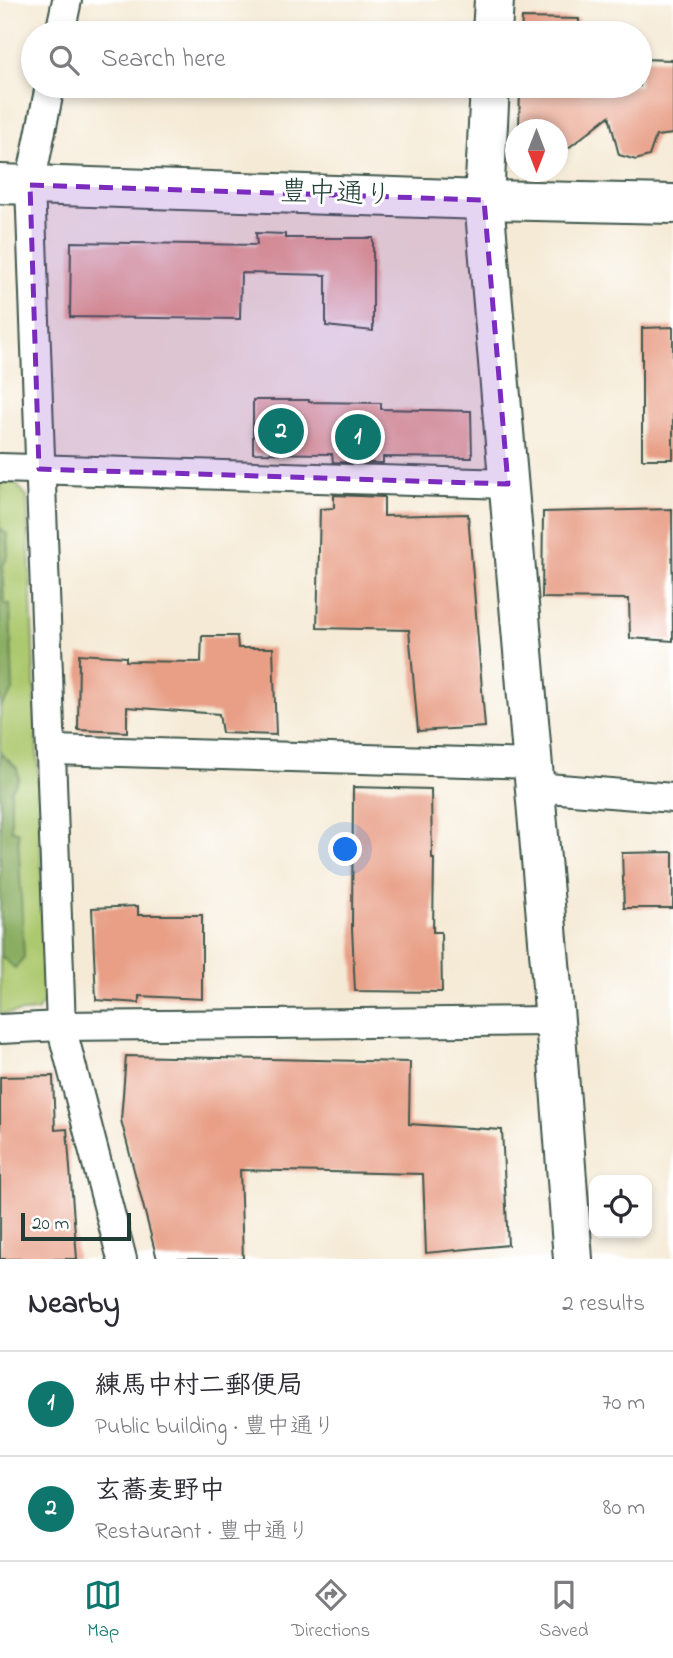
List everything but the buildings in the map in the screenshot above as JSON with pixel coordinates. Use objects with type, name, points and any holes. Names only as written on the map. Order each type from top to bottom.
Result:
[{"type":"street","points":[[62,21],[66,0]]},
{"type":"street","points":[[493,21],[494,0]]},
{"type":"street","points":[[46,98],[15,184],[39,469],[53,750],[61,1026],[122,1259]]},
{"type":"street","points":[[489,98],[484,200],[573,1259]]},
{"type":"street","name":"豊中通り","points":[[15,184],[673,204]]},
{"type":"street","points":[[0,468],[508,484]]},
{"type":"street","points":[[53,750],[534,775],[673,798]]},
{"type":"street","points":[[0,1029],[61,1026],[555,1021]]},
{"type":"highlighted area","points":[[30,185],[484,200],[508,484],[39,469]]},
{"type":"green space","points":[[0,481],[14,482],[27,496],[47,998],[37,1011],[0,1014]]},
{"type":"green space","points":[[0,528],[7,534],[8,555],[3,566],[4,604],[10,604],[13,692],[0,707]]},
{"type":"green space","points":[[0,753],[17,768],[19,778],[11,790],[11,829],[18,832],[24,957],[15,968],[0,955]]},
{"type":"place","name":"玄蕎麦野中","points":[[281,431]]},
{"type":"place","name":"練馬中村二郵便局","points":[[358,437]]}]
